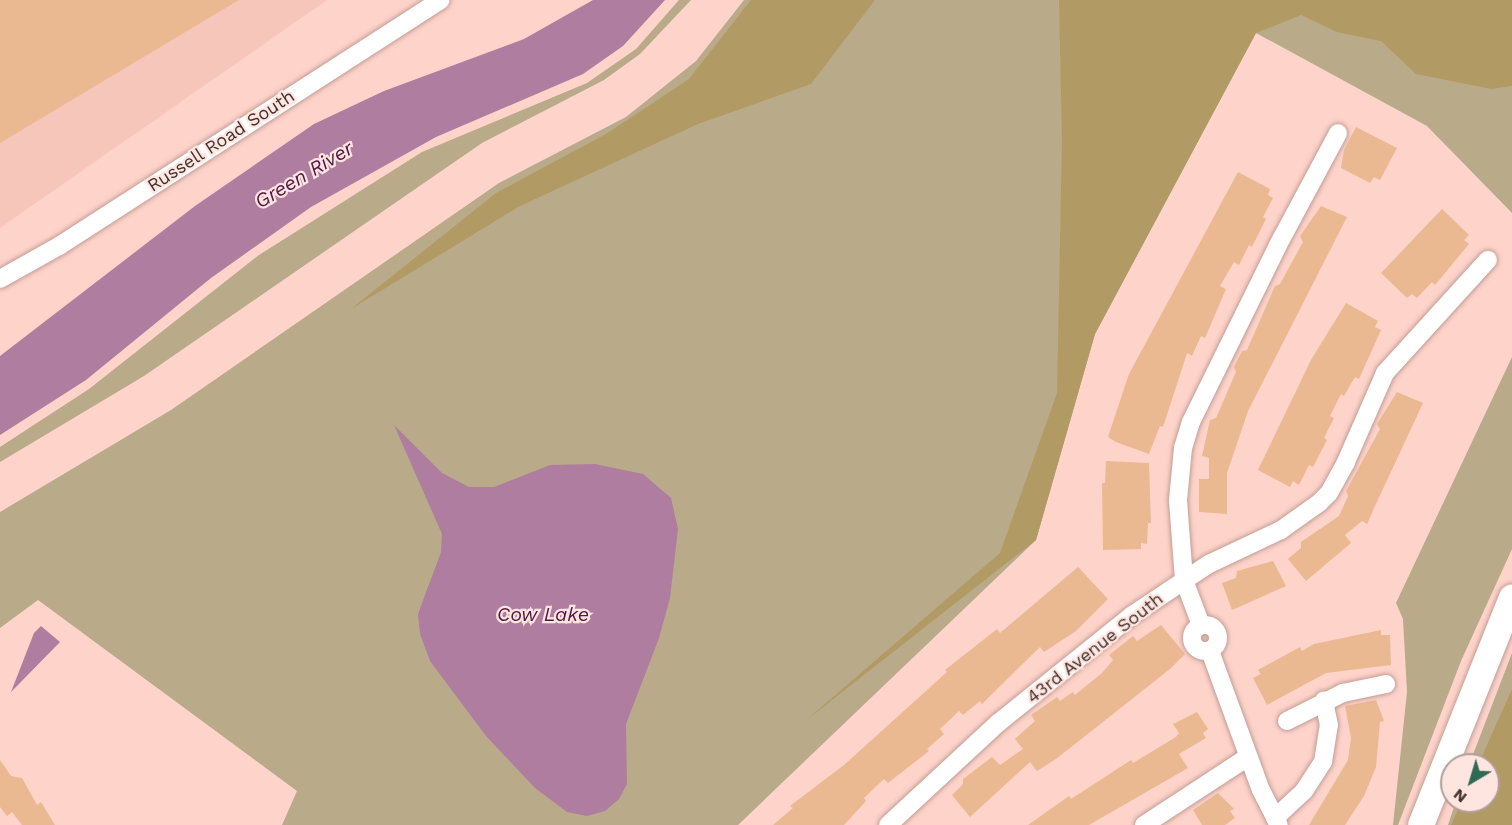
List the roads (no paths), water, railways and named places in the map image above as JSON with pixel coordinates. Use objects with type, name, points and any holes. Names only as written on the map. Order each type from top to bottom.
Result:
[{"type":"street","name":"Russell Road South","points":[[0,279],[59,246],[441,0]]},
{"type":"street","points":[[1324,701],[1329,733],[1323,762],[1304,791],[1277,821],[1248,757],[1210,651],[1200,650],[1193,643],[1193,632],[1201,626],[1184,580],[1178,483],[1191,422],[1338,133]]},
{"type":"street","name":"43rd Avenue South","points":[[888,825],[998,723],[1131,616],[1184,580],[1281,530],[1329,494],[1385,374],[1488,260]]},
{"type":"street","points":[[1421,825],[1512,598]]},
{"type":"street","points":[[1287,722],[1324,701],[1386,684]]},
{"type":"street","points":[[1144,825],[1171,819],[1248,757]]},
{"type":"water","name":"Green River","points":[[593,0],[665,0],[623,46],[583,74],[436,137],[311,207],[211,278],[86,380],[0,435],[0,356],[195,206],[314,124],[384,91],[524,39]]},
{"type":"water","name":"Cow Lake","points":[[394,425],[442,473],[469,487],[494,487],[550,465],[595,464],[643,474],[671,498],[678,529],[670,598],[659,638],[626,724],[627,784],[619,799],[605,811],[587,816],[567,812],[535,788],[486,736],[430,661],[420,634],[418,614],[441,552],[442,534]]},
{"type":"water","points":[[41,626],[60,642],[11,692],[34,633]]}]
